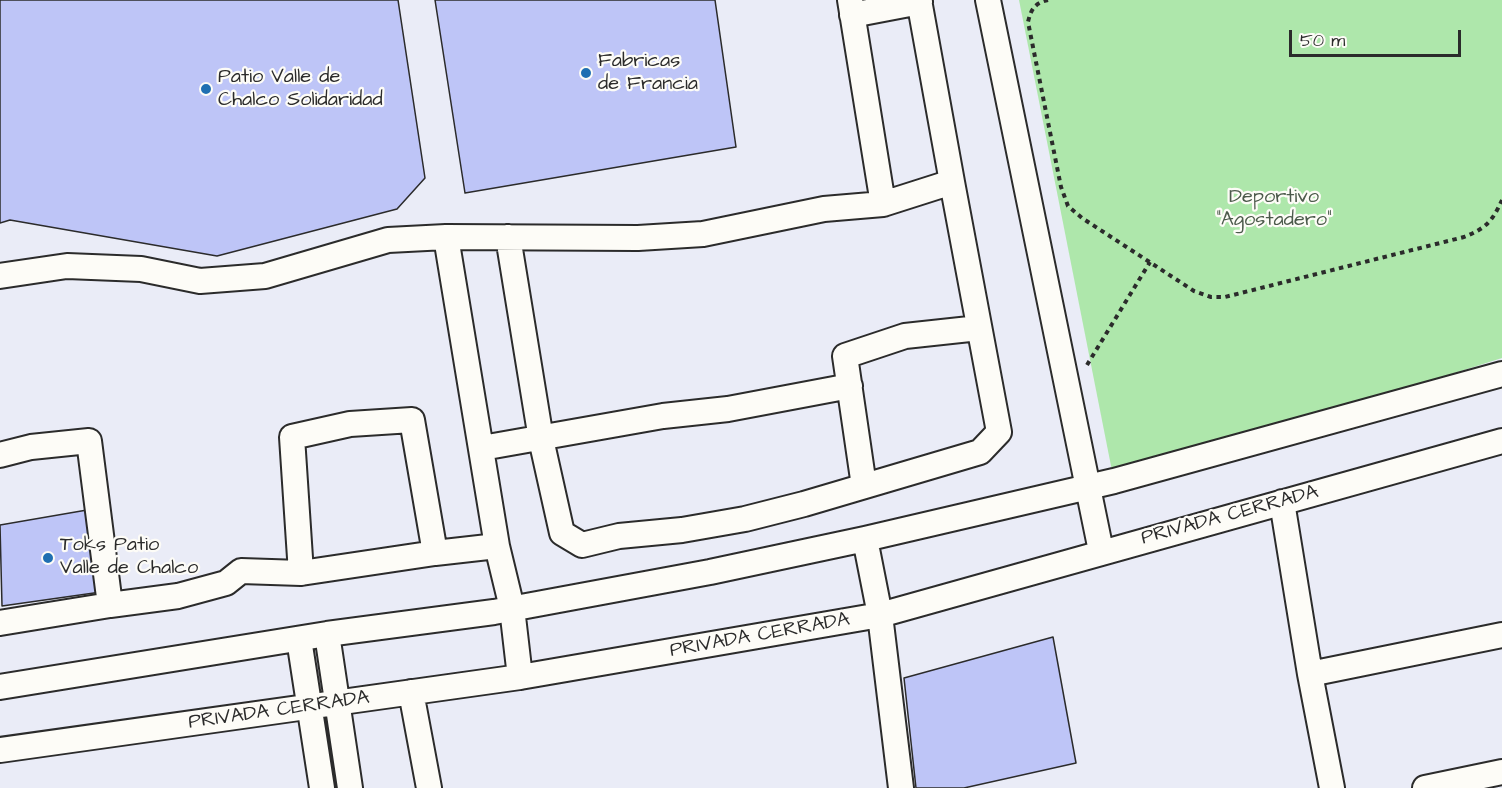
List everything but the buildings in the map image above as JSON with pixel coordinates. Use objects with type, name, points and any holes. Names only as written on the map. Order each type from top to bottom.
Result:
[{"type":"street","points":[[987,0],[1101,551]]},
{"type":"street","points":[[508,237],[541,439],[562,533],[582,545],[619,536],[682,530],[745,519],[980,452],[999,432],[919,1],[851,7],[883,204]]},
{"type":"street","points":[[0,276],[67,266],[141,269],[200,281],[266,276],[388,240],[446,237],[638,238],[703,234],[824,209],[883,204],[952,182]]},
{"type":"street","points":[[446,237],[497,546],[512,609],[520,676]]},
{"type":"street","points":[[864,486],[845,357],[905,336],[979,328]]},
{"type":"street","points":[[0,687],[327,634],[512,609],[710,572],[865,539],[1087,487],[1502,374]]},
{"type":"street","points":[[482,448],[541,439],[612,424],[728,409],[850,386]]},
{"type":"street","points":[[301,573],[292,437],[350,424],[412,420],[435,553]]},
{"type":"street","points":[[0,456],[31,447],[89,441],[110,604]]},
{"type":"street","name":"PRIVADA CERRADA","points":[[0,750],[520,676],[880,615],[1101,551],[1502,441]]},
{"type":"street","points":[[1282,502],[1310,674],[1332,788]]},
{"type":"street","points":[[865,539],[880,615],[901,788]]},
{"type":"street","points":[[0,623],[110,604],[178,596],[226,584],[241,571],[301,573],[497,546]]},
{"type":"street","points":[[327,634],[350,788]]},
{"type":"street","points":[[1310,674],[1502,635]]},
{"type":"street","points":[[300,639],[322,788]]},
{"type":"street","points":[[411,692],[429,788]]},
{"type":"street","points":[[1425,788],[1502,772]]},
{"type":"path","points":[[1048,0],[1038,3],[1031,11],[1028,22],[1060,187],[1068,206],[1082,218],[1194,291],[1211,297],[1225,297],[1464,237],[1482,230],[1496,213],[1502,200]]},
{"type":"path","points":[[1068,397],[1150,262]]},
{"type":"green space","name":"Deportivo \"Agostadero\"","points":[[1019,0],[1502,0],[1502,358],[1114,481]]},
{"type":"place","name":"Fabricas de Francia","points":[[586,73]]},
{"type":"place","name":"Patio Valle de Chalco Solidaridad","points":[[206,89]]},
{"type":"place","name":"Toks Patio Valle de Chalco","points":[[48,558]]}]
